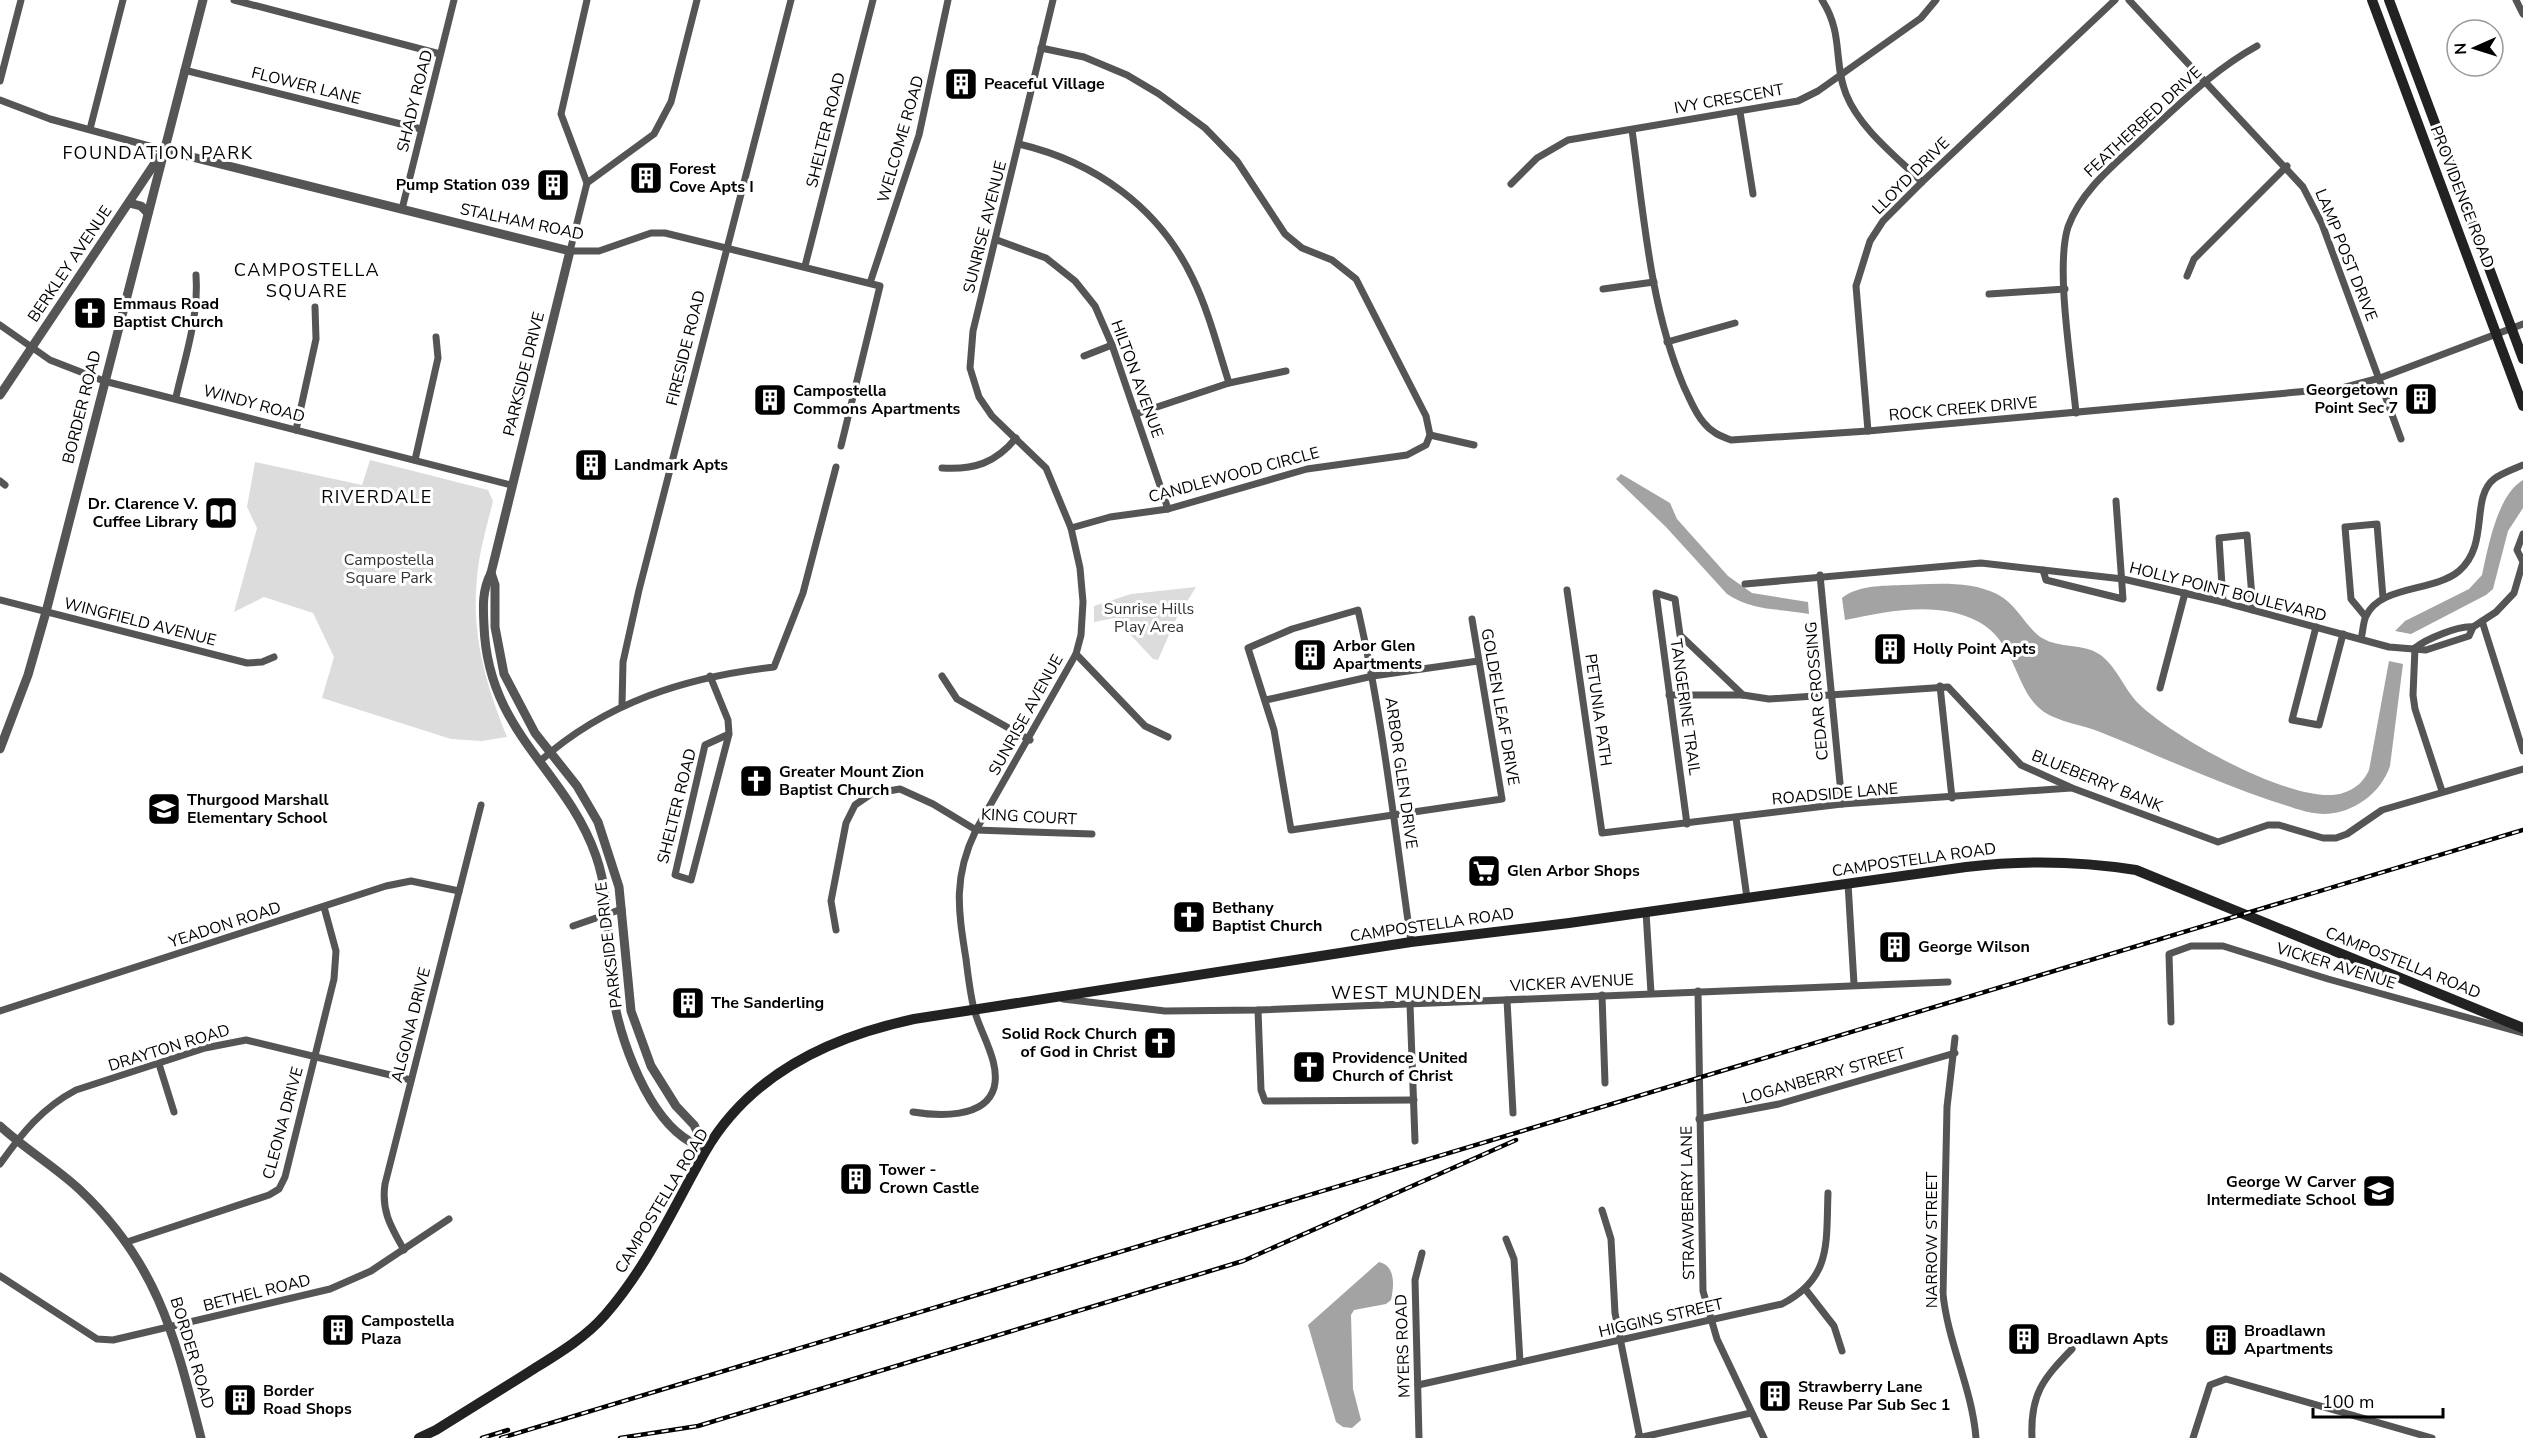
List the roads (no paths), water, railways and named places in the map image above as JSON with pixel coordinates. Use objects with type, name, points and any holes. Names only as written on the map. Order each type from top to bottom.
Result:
[{"type":"main road","name":"PROVIDENCE ROAD","points":[[2372,0],[2523,406]]},
{"type":"main road","name":"PROVIDENCE ROAD","points":[[2389,0],[2523,359]]},
{"type":"main road","name":"CAMPOSTELLA ROAD","points":[[419,1438],[436,1430],[563,1350],[603,1317],[642,1267],[706,1150],[749,1094],[773,1076],[810,1055],[880,1028],[974,1009],[1411,942],[1647,912],[2001,862],[2074,862],[2136,870],[2523,1028]]},
{"type":"street","points":[[0,81],[21,0]]},
{"type":"street","points":[[90,129],[123,0]]},
{"type":"street","name":"BORDER ROAD","points":[[0,749],[28,675],[46,612],[203,0]]},
{"type":"street","points":[[234,0],[440,54]]},
{"type":"street","name":"SHADY ROAD","points":[[402,209],[454,0]]},
{"type":"street","points":[[587,0],[561,114],[587,183],[654,134],[671,102],[697,0]]},
{"type":"street","name":"FIRESIDE ROAD","points":[[622,705],[623,662],[639,590],[791,0]]},
{"type":"street","name":"SHELTER ROAD","points":[[805,266],[873,0]]},
{"type":"street","name":"WELCOME ROAD","points":[[870,283],[919,135],[948,0]]},
{"type":"street","name":"SUNRISE AVENUE","points":[[913,1112],[937,1116],[960,1112],[980,1105],[994,1090],[996,1078],[974,1009],[960,924],[958,884],[963,858],[976,830],[1030,740],[1076,654],[1081,635],[1083,602],[1080,568],[1071,528],[1046,468],[985,408],[970,368],[973,331],[997,240],[1053,0]]},
{"type":"street","points":[[1822,0],[1836,30],[1846,92],[1859,118],[1922,182]]},
{"type":"street","name":"IVY CRESCENT","points":[[1511,184],[1537,158],[1568,140],[1740,112],[1798,100],[1818,91],[1842,71],[1921,18],[1936,0]]},
{"type":"street","name":"LLOYD DRIVE","points":[[1868,431],[1856,286],[1870,241],[1883,221],[1922,182],[2115,0]]},
{"type":"street","name":"LAMP POST DRIVE","points":[[2129,0],[2287,166],[2303,187],[2322,224],[2401,439]]},
{"type":"street","points":[[2516,0],[2523,14]]},
{"type":"street","name":"FEATHERBED DRIVE","points":[[2076,413],[2064,257],[2068,228],[2080,202],[2098,180],[2205,81],[2230,61],[2257,46]]},
{"type":"street","points":[[1041,48],[1084,57],[1127,75],[1189,115],[1220,143],[1237,161],[1285,234],[1294,243],[1332,260],[1356,279],[1426,416],[1430,435],[1474,445]]},
{"type":"street","name":"FLOWER LANE","points":[[184,70],[421,129]]},
{"type":"street","name":"STALHAM ROAD","points":[[0,100],[50,119],[164,150],[570,251],[599,251],[658,233],[726,246],[870,283]]},
{"type":"street","points":[[1740,112],[1753,194]]},
{"type":"street","name":"ROCK CREEK DRIVE","points":[[1632,130],[1654,282],[1667,342],[1692,404],[1703,423],[1716,434],[1743,442],[2342,388],[2380,378],[2523,324]]},
{"type":"street","points":[[1018,144],[1061,156],[1102,176],[1139,204],[1154,219],[1176,247],[1192,278],[1229,383]]},
{"type":"street","name":"BERKLEY AVENUE","points":[[0,395],[164,150]]},
{"type":"street","points":[[2187,276],[2194,259],[2287,166]]},
{"type":"street","name":"PARKSIDE DRIVE","points":[[587,183],[491,573],[484,585],[485,650],[501,704],[523,742],[564,796],[589,839],[603,881],[608,912],[611,980],[626,1048],[663,1116],[681,1136],[706,1150]]},
{"type":"street","points":[[129,203],[141,206],[148,213]]},
{"type":"street","name":"HILTON AVENUE","points":[[997,240],[1046,258],[1075,281],[1095,306],[1112,345],[1168,509]]},
{"type":"street","points":[[176,397],[195,319],[198,297],[196,275]]},
{"type":"street","points":[[1603,289],[1654,282]]},
{"type":"street","points":[[841,446],[880,286],[870,283]]},
{"type":"street","points":[[1989,294],[2065,289]]},
{"type":"street","points":[[296,430],[316,339],[315,307]]},
{"type":"street","points":[[1667,342],[1735,323]]},
{"type":"street","name":"WINDY ROAD","points":[[0,325],[64,367],[104,381],[176,397],[511,485]]},
{"type":"street","points":[[415,460],[438,358],[436,337]]},
{"type":"street","points":[[1084,356],[1112,345]]},
{"type":"street","points":[[1136,414],[1229,383],[1286,371]]},
{"type":"street","name":"CANDLEWOOD CIRCLE","points":[[1071,528],[1110,517],[1168,509],[1287,473],[1331,464],[1407,455],[1426,445],[1430,435]]},
{"type":"street","points":[[942,468],[975,467],[1004,453],[1016,438]]},
{"type":"street","points":[[2361,639],[2365,616],[2383,597],[2445,579],[2459,570],[2469,558],[2479,534],[2481,505],[2487,487],[2495,478],[2523,465]]},
{"type":"street","points":[[539,762],[602,715],[622,705],[710,676],[774,667],[803,593],[836,467]]},
{"type":"street","points":[[2043,570],[2046,580],[2123,599],[2116,501]]},
{"type":"street","points":[[2365,616],[2351,599],[2345,527],[2377,524],[2383,597]]},
{"type":"street","points":[[2523,534],[2517,550],[2523,562],[2514,593],[2496,612],[2474,627],[2465,626],[2425,640],[2415,648],[2413,695],[2415,709],[2442,791],[2523,769]]},
{"type":"street","points":[[2223,602],[2219,538],[2247,535],[2253,610]]},
{"type":"street","name":"HOLLY POINT BOULEVARD","points":[[1745,584],[1981,562],[2123,579],[2223,602],[2389,646],[2415,648]]},
{"type":"street","name":"PARKSIDE DRIVE","points":[[491,573],[495,585],[495,627],[504,675],[516,702],[550,752],[577,786],[598,822],[614,864],[622,909],[630,1005],[644,1048],[669,1096],[694,1125],[706,1150]]},
{"type":"street","name":"CEDAR CROSSING","points":[[1820,576],[1842,804]]},
{"type":"street","name":"PETUNIA PATH","points":[[1567,590],[1602,833]]},
{"type":"street","name":"TANGERINE TRAIL","points":[[1687,824],[1656,593],[1675,599],[1680,635],[1743,695]]},
{"type":"street","points":[[2160,688],[2185,593]]},
{"type":"street","name":"WINGFIELD AVENUE","points":[[0,600],[247,663],[262,662],[274,657]]},
{"type":"street","name":"ARBOR GLEN DRIVE","points":[[1266,700],[1248,648],[1292,629],[1358,610],[1373,676],[1411,942]]},
{"type":"street","name":"GOLDEN LEAF DRIVE","points":[[1393,816],[1502,799],[1472,619]]},
{"type":"street","points":[[2482,621],[2523,751]]},
{"type":"street","points":[[2316,627],[2292,720],[2319,726],[2343,634]]},
{"type":"street","points":[[1076,654],[1145,726],[1168,737]]},
{"type":"street","points":[[1393,816],[1291,830],[1266,700],[1373,676],[1478,661]]},
{"type":"street","name":"SHELTER ROAD","points":[[710,676],[728,720],[729,734],[691,880],[675,875],[705,745],[729,734]]},
{"type":"street","points":[[942,676],[957,699],[1030,740]]},
{"type":"street","points":[[1669,695],[1743,695],[1769,699],[1940,686],[1952,798]]},
{"type":"street","name":"BLUEBERRY BANK","points":[[1940,686],[1954,691],[2021,765],[2072,788],[2218,842],[2268,825],[2279,825],[2323,838],[2347,834],[2382,810],[2442,791]]},
{"type":"street","name":"ROADSIDE LANE","points":[[1602,833],[1842,804],[2072,788]]},
{"type":"street","name":"KING COURT","points":[[836,930],[831,901],[846,823],[855,805],[881,790],[900,789],[933,804],[976,830],[1092,834]]},
{"type":"street","name":"ALGONA DRIVE","points":[[404,1250],[387,1220],[383,1197],[481,805]]},
{"type":"street","points":[[1736,818],[1747,898]]},
{"type":"street","name":"YEADON ROAD","points":[[0,1011],[404,882],[417,882],[459,891]]},
{"type":"street","points":[[1848,884],[1854,984]]},
{"type":"street","name":"CLEONA DRIVE","points":[[127,1242],[269,1195],[279,1189],[285,1177],[336,964],[334,938],[324,907]]},
{"type":"street","points":[[573,926],[622,909]]},
{"type":"street","points":[[1647,912],[1651,993]]},
{"type":"street","name":"VICKER AVENUE","points":[[2171,1022],[2169,954],[2191,946],[2223,946],[2328,979],[2523,1034]]},
{"type":"street","name":"VICKER AVENUE","points":[[1055,998],[1165,1011],[1258,1010],[1854,984],[1948,982]]},
{"type":"street","name":"STRAWBERRY LANE","points":[[1698,991],[1703,1292],[1710,1321],[1750,1413],[1764,1438]]},
{"type":"street","points":[[1602,995],[1605,1083]]},
{"type":"street","points":[[1507,1000],[1514,1113]]},
{"type":"street","points":[[1410,1004],[1415,1141]]},
{"type":"street","points":[[1258,1010],[1262,1090],[1265,1101],[1414,1100]]},
{"type":"street","name":"NARROW STREET","points":[[1955,1038],[1947,1107],[1942,1294],[1945,1314],[1969,1395],[1976,1438]]},
{"type":"street","name":"DRAYTON ROAD","points":[[0,1164],[41,1112],[55,1101],[76,1090],[205,1048],[246,1040],[411,1080]]},
{"type":"street","name":"LOGANBERRY STREET","points":[[1700,1119],[1779,1104],[1955,1053]]},
{"type":"street","points":[[159,1064],[174,1112]]},
{"type":"street","name":"BORDER ROAD","points":[[0,1126],[78,1188],[107,1216],[127,1242],[150,1278],[171,1328],[201,1438]]},
{"type":"street","points":[[1828,1192],[1824,1258],[1806,1290],[1834,1326],[1842,1350]]},
{"type":"street","points":[[1602,1210],[1611,1239],[1615,1313],[1639,1438],[1750,1413]]},
{"type":"street","name":"BETHEL ROAD","points":[[0,1276],[97,1339],[113,1340],[330,1289],[370,1271],[449,1220]]},
{"type":"street","points":[[1506,1239],[1515,1259],[1520,1362]]},
{"type":"street","name":"MYERS ROAD","points":[[1419,1438],[1415,1280],[1422,1253]]},
{"type":"street","name":"HIGGINS STREET","points":[[1418,1385],[1620,1342],[1782,1304],[1806,1290]]},
{"type":"street","points":[[2032,1438],[2031,1415],[2035,1396],[2043,1380],[2072,1349]]},
{"type":"street","points":[[2193,1438],[2210,1385],[2226,1379],[2432,1438]]},
{"type":"railway","points":[[501,1438],[2523,830]]},
{"type":"railway","points":[[620,1438],[698,1426],[1243,1261],[1516,1140]]},
{"type":"railway","points":[[482,1438],[508,1430]]},
{"type":"place","name":"Peaceful Village","points":[[961,84]]},
{"type":"place","name":"Forest Cove Apts I","points":[[646,178]]},
{"type":"place","name":"Pump Station 039","points":[[553,185]]},
{"type":"place","name":"Emmaus Road Baptist Church","points":[[90,313]]},
{"type":"place","name":"Georgetown Point Sec 7","points":[[2421,399]]},
{"type":"place","name":"Campostella Commons Apartments","points":[[770,400]]},
{"type":"place","name":"Landmark Apts","points":[[591,465]]},
{"type":"place","name":"Dr. Clarence V. Cuffee Library","points":[[221,513]]},
{"type":"place","name":"Holly Point Apts","points":[[1890,649]]},
{"type":"place","name":"Arbor Glen Apartments","points":[[1310,655]]},
{"type":"place","name":"Greater Mount Zion Baptist Church","points":[[756,781]]},
{"type":"place","name":"Thurgood Marshall Elementary School","points":[[164,809]]},
{"type":"place","name":"Glen Arbor Shops","points":[[1484,871]]},
{"type":"place","name":"Bethany Baptist Church","points":[[1189,917]]},
{"type":"place","name":"George Wilson","points":[[1895,947]]},
{"type":"place","name":"The Sanderling","points":[[688,1003]]},
{"type":"place","name":"Solid Rock Church of God in Christ","points":[[1160,1043]]},
{"type":"place","name":"Providence United Church of Christ","points":[[1309,1067]]},
{"type":"place","name":"Tower - Crown Castle","points":[[856,1179]]},
{"type":"place","name":"George W Carver Intermediate School","points":[[2379,1191]]},
{"type":"place","name":"Campostella Plaza","points":[[338,1330]]},
{"type":"place","name":"Broadlawn Apts","points":[[2024,1339]]},
{"type":"place","name":"Broadlawn Apartments","points":[[2221,1340]]},
{"type":"place","name":"Strawberry Lane Reuse Par Sub Sec 1","points":[[1775,1396]]},
{"type":"place","name":"Border Road Shops","points":[[240,1400]]},
{"type":"district","name":"FOUNDATION PARK","points":[[158,153]]},
{"type":"district","name":"CAMPOSTELLA SQUARE","points":[[307,280]]},
{"type":"district","name":"RIVERDALE","points":[[377,497]]},
{"type":"district","name":"WEST MUNDEN","points":[[1407,993]]},
{"type":"park label","name":"Campostella Square Park","points":[[389,569]]},
{"type":"park label","name":"Sunrise Hills Play Area","points":[[1149,618]]}]
